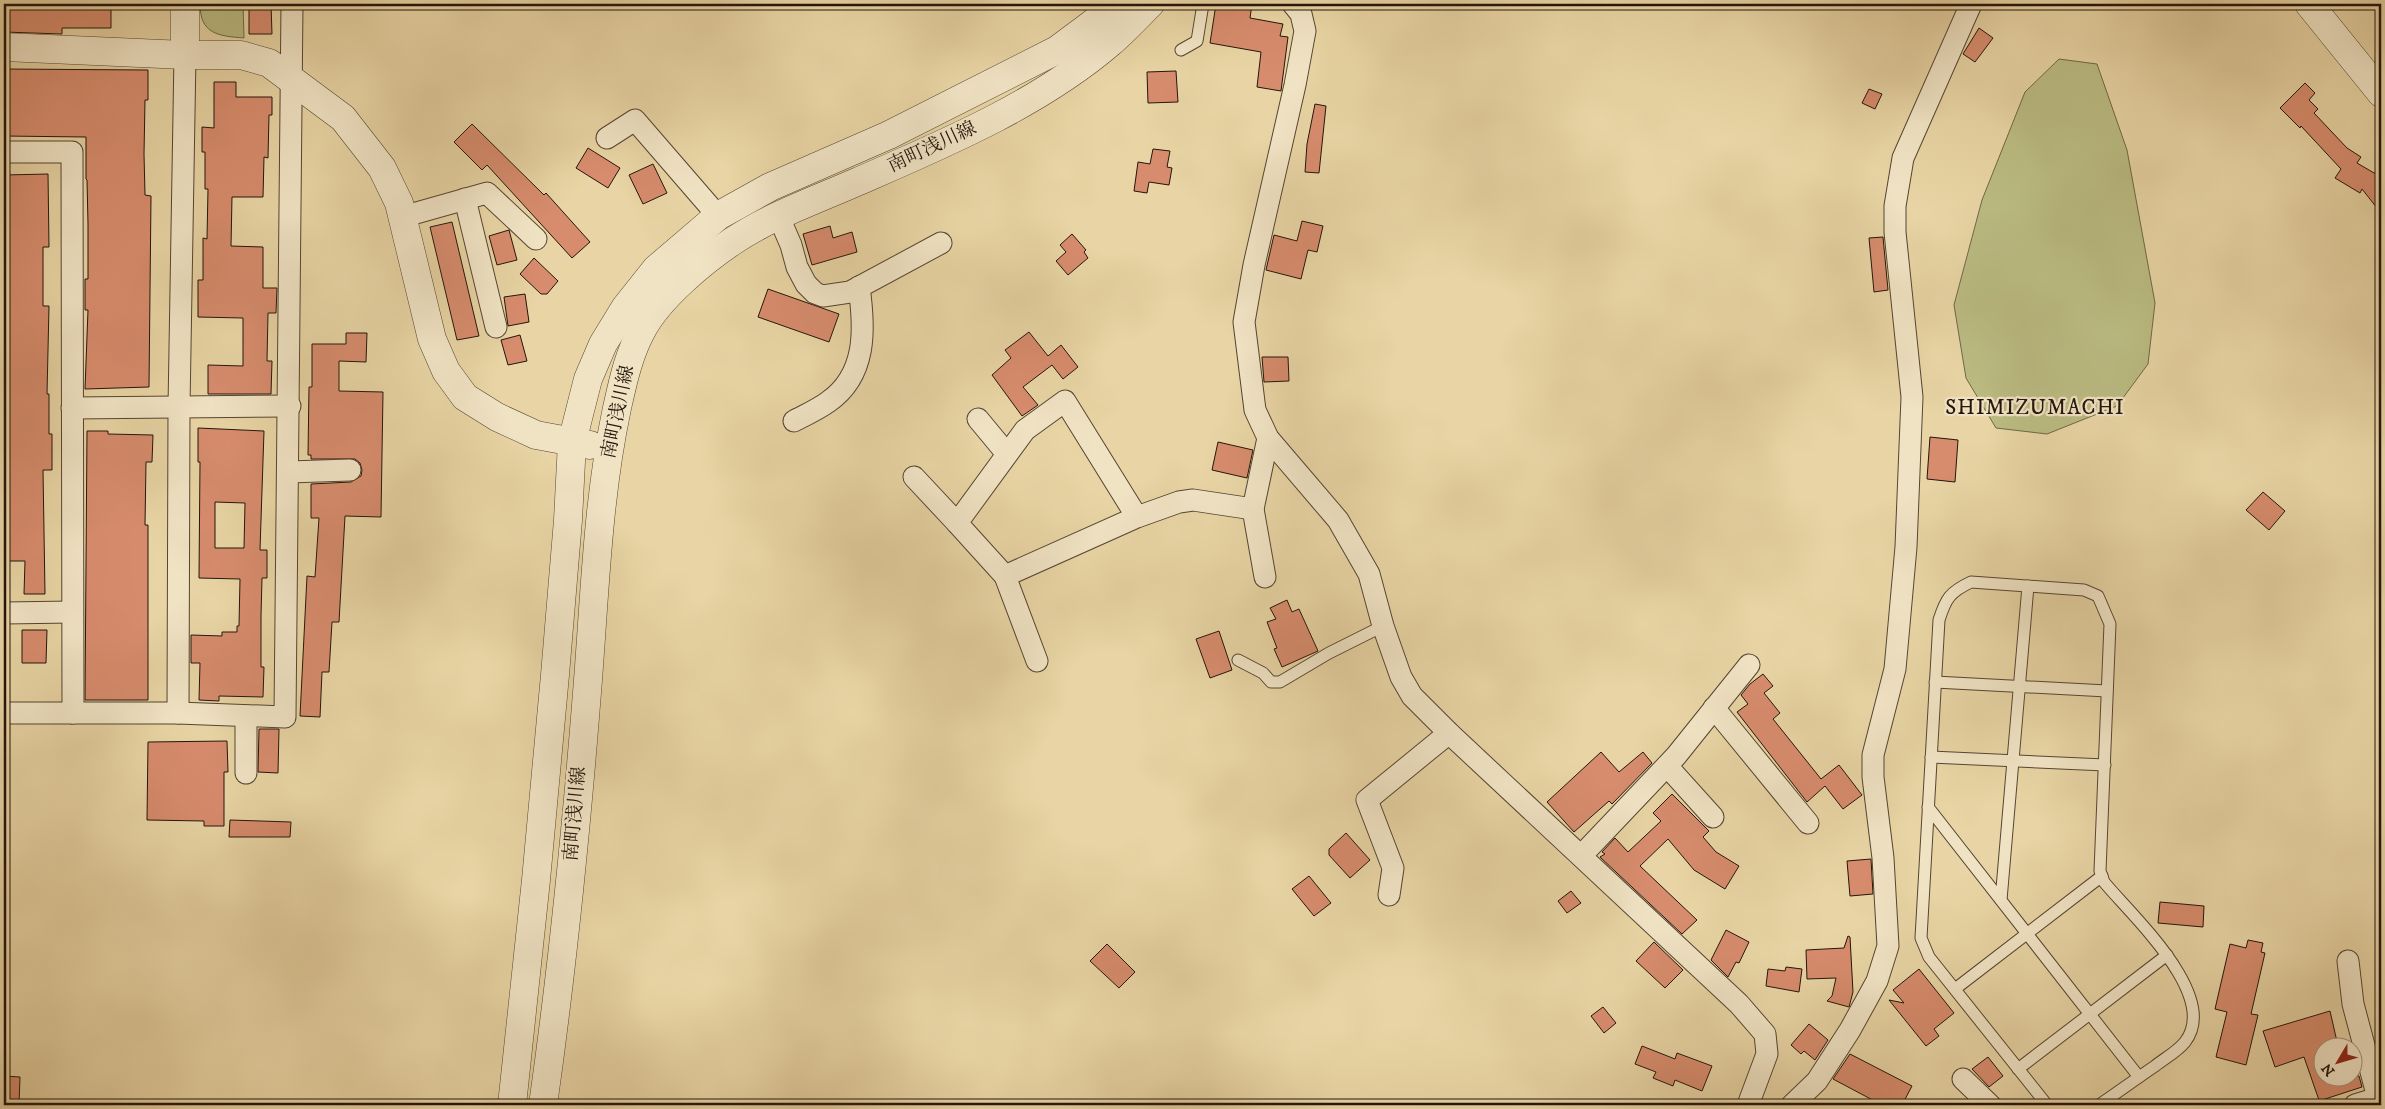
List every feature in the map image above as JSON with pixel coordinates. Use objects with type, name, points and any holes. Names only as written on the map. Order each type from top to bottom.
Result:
[{"type":"street","points":[[178,713],[179,406],[185,4]]},
{"type":"street","points":[[4,713],[178,713],[285,717],[290,406],[292,4]]},
{"type":"street","name":"南町浅川線","points":[[512,1105],[555,675],[568,520],[572,442],[588,380],[603,344],[625,308],[656,269],[718,216],[770,187],[889,135],[1057,50],[1092,24],[1114,4]]},
{"type":"street","name":"南町浅川線","points":[[544,1105],[557,996],[588,680],[592,608],[609,447],[627,365],[643,327],[668,297],[706,259],[736,239],[778,215],[945,142],[1027,100],[1074,71],[1111,42],[1150,4]]},
{"type":"street","points":[[1293,4],[1301,14],[1305,31],[1295,85],[1254,265],[1244,322],[1255,410],[1268,438],[1338,520],[1369,574],[1382,626],[1401,677],[1412,696],[1738,1004],[1765,1034],[1767,1054],[1748,1105]]},
{"type":"street","points":[[1792,1105],[1817,1081],[1850,1030],[1876,981],[1888,946],[1883,858],[1873,777],[1873,755],[1895,669],[1906,546],[1912,397],[1894,232],[1895,206],[1902,158],[1971,4]]},
{"type":"street","points":[[2309,4],[2381,93]]},
{"type":"street","points":[[4,47],[185,55],[241,55],[268,63],[343,118],[382,168],[399,203],[432,339],[446,371],[465,397],[497,417],[536,435],[609,447]]},
{"type":"street","points":[[607,138],[635,120],[718,216]]},
{"type":"street","points":[[4,152],[72,152],[73,713]]},
{"type":"street","points":[[402,217],[486,193],[536,239]]},
{"type":"street","points":[[465,199],[496,327]]},
{"type":"street","points":[[778,215],[792,245],[797,267],[806,284],[815,293],[823,296],[840,295],[859,287],[941,243]]},
{"type":"street","points":[[794,421],[828,402],[850,380],[862,346],[864,323],[859,287]]},
{"type":"street","points":[[957,523],[1025,430],[1065,401],[1137,517]]},
{"type":"street","points":[[72,408],[290,406]]},
{"type":"street","points":[[978,419],[1007,454]]},
{"type":"street","points":[[1265,577],[1253,509],[1268,438]]},
{"type":"street","points":[[289,472],[350,470]]},
{"type":"street","points":[[914,476],[1005,576],[1036,661]]},
{"type":"street","points":[[1005,576],[1137,517],[1179,502],[1193,500],[1253,509]]},
{"type":"street","points":[[4,613],[72,612]]},
{"type":"street","points":[[1580,856],[1667,766],[1749,665]]},
{"type":"street","points":[[1714,708],[1808,823]]},
{"type":"street","points":[[246,716],[246,773]]},
{"type":"street","points":[[1388,895],[1393,868],[1367,800],[1449,733]]},
{"type":"street","points":[[1667,766],[1714,817]]},
{"type":"street","points":[[2348,961],[2353,1004],[2379,1098],[2356,1105]]},
{"type":"street","points":[[1964,1079],[1990,1105]]},
{"type":"lane","points":[[1181,50],[1197,41],[1203,4]]},
{"type":"lane","points":[[2047,1105],[1929,957],[1921,938],[1939,620],[1945,601],[1955,589],[1972,582],[2084,590],[2098,596],[2110,624],[2104,765],[2102,876],[2104,882],[2175,965],[2189,990],[2194,1027],[2186,1042],[2174,1052],[2099,1105]]},
{"type":"lane","points":[[2001,900],[2028,586]]},
{"type":"lane","points":[[1238,660],[1263,673],[1271,682],[1280,682],[1329,653],[1382,626]]},
{"type":"lane","points":[[1935,682],[2107,691]]},
{"type":"lane","points":[[1931,757],[2104,765]]},
{"type":"lane","points":[[1928,807],[2139,1077]]},
{"type":"lane","points":[[1955,989],[2102,876]]},
{"type":"lane","points":[[2018,1069],[2167,955]]},
{"type":"green space","points":[[200,4],[243,4],[244,38],[212,32],[203,22]]},
{"type":"green space","points":[[2059,59],[2097,64],[2127,150],[2155,303],[2148,364],[2117,406],[2047,434],[1996,428],[1966,378],[1954,305],[1982,200],[2025,92]]},
{"type":"building","points":[[4,4],[111,4],[111,28],[62,28],[62,34],[4,32]]},
{"type":"building","points":[[249,4],[271,4],[272,34],[249,34]]},
{"type":"building","points":[[1216,4],[1252,4],[1250,18],[1283,24],[1280,36],[1288,37],[1281,91],[1257,87],[1261,52],[1210,43]]},
{"type":"building","points":[[1979,28],[1993,38],[1975,62],[1963,54]]},
{"type":"building","points":[[4,69],[148,70],[148,100],[145,100],[144,154],[145,195],[151,196],[149,387],[85,389],[88,310],[85,310],[85,279],[88,279],[86,137],[4,136]]},
{"type":"building","points":[[1176,71],[1178,102],[1148,103],[1147,72]]},
{"type":"building","points":[[214,82],[236,82],[236,97],[272,97],[272,115],[269,115],[268,158],[264,157],[263,197],[232,197],[231,246],[263,247],[263,288],[277,288],[276,313],[268,313],[267,361],[272,361],[271,394],[208,394],[208,365],[243,366],[243,318],[198,317],[198,280],[203,280],[203,238],[207,239],[208,189],[205,189],[205,152],[202,152],[202,127],[214,128]]},
{"type":"building","points":[[2305,83],[2315,93],[2309,100],[2318,109],[2314,113],[2347,148],[2361,157],[2357,163],[2381,177],[2381,213],[2362,189],[2360,193],[2335,178],[2341,169],[2301,126],[2300,128],[2280,108]]},
{"type":"building","points":[[1869,89],[1882,94],[1875,109],[1862,103]]},
{"type":"building","points":[[1315,104],[1326,106],[1319,173],[1305,172],[1307,144]]},
{"type":"building","points":[[472,124],[544,195],[546,193],[590,242],[572,258],[487,165],[482,170],[454,142]]},
{"type":"building","points":[[588,148],[620,168],[608,188],[576,168]]},
{"type":"building","points":[[1153,149],[1170,151],[1167,167],[1172,168],[1169,185],[1149,182],[1147,193],[1134,191],[1138,162],[1150,164]]},
{"type":"building","points":[[653,164],[667,193],[643,204],[629,175]]},
{"type":"building","points":[[48,174],[49,247],[43,247],[43,306],[49,306],[47,394],[49,394],[49,434],[52,434],[52,470],[43,470],[45,594],[24,594],[25,561],[4,561],[4,175]]},
{"type":"building","points":[[1302,221],[1323,226],[1317,252],[1308,250],[1301,279],[1266,270],[1274,235],[1297,241]]},
{"type":"building","points":[[452,222],[479,336],[457,340],[430,227]]},
{"type":"building","points":[[830,226],[833,238],[852,232],[857,252],[812,265],[803,234]]},
{"type":"building","points":[[509,230],[517,260],[497,265],[489,236]]},
{"type":"building","points":[[1072,234],[1086,250],[1084,252],[1088,258],[1068,275],[1056,261],[1066,252],[1060,245]]},
{"type":"building","points":[[1883,237],[1888,290],[1874,292],[1869,238]]},
{"type":"building","points":[[534,258],[558,281],[547,294],[541,294],[520,274]]},
{"type":"building","points":[[768,289],[839,314],[829,342],[758,317]]},
{"type":"building","points":[[525,294],[529,322],[508,326],[504,297]]},
{"type":"building","points":[[1029,332],[1048,356],[1061,345],[1078,367],[1063,379],[1052,365],[1023,387],[1038,405],[1022,416],[992,375],[1011,358],[1005,350]]},
{"type":"building","points":[[346,333],[367,333],[366,362],[339,361],[339,391],[383,392],[381,517],[345,516],[339,622],[332,622],[329,672],[322,672],[320,717],[300,716],[307,576],[315,577],[319,518],[311,518],[311,484],[351,482],[361,476],[362,470],[360,463],[355,459],[311,459],[311,455],[308,455],[309,387],[312,387],[312,344],[346,344]]},
{"type":"building","points":[[520,335],[527,361],[508,365],[501,340]]},
{"type":"building","points":[[1262,357],[1288,357],[1289,381],[1264,382]]},
{"type":"building","points":[[198,428],[264,431],[260,550],[267,550],[267,578],[262,578],[261,667],[264,667],[263,697],[219,696],[219,701],[199,700],[200,663],[191,663],[191,635],[222,636],[222,632],[237,632],[237,626],[239,626],[240,579],[199,578],[200,462],[198,462]],"holes":[[[215,502],[245,503],[244,548],[215,548]]]},
{"type":"building","points":[[87,431],[108,431],[108,434],[153,435],[152,462],[146,462],[145,525],[148,525],[148,700],[85,700]]},
{"type":"building","points":[[1930,437],[1958,440],[1955,482],[1927,479]]},
{"type":"building","points":[[1218,442],[1253,450],[1247,478],[1212,470]]},
{"type":"building","points":[[2263,492],[2285,511],[2269,530],[2246,510]]},
{"type":"building","points":[[1287,600],[1292,612],[1299,609],[1318,651],[1282,667],[1274,649],[1277,648],[1267,622],[1276,619],[1270,608]]},
{"type":"building","points":[[22,630],[47,630],[46,663],[22,663]]},
{"type":"building","points":[[1219,631],[1232,670],[1210,678],[1196,639]]},
{"type":"building","points":[[1763,674],[1773,686],[1764,693],[1780,713],[1773,719],[1821,779],[1839,765],[1862,795],[1843,809],[1825,786],[1807,802],[1737,712],[1748,704],[1741,695],[1750,684]]},
{"type":"building","points":[[259,729],[279,729],[278,773],[258,772]]},
{"type":"building","points":[[227,741],[228,772],[224,772],[224,826],[204,826],[204,821],[147,820],[148,742]]},
{"type":"building","points":[[1601,752],[1619,772],[1643,752],[1652,763],[1612,804],[1609,801],[1574,832],[1547,802]]},
{"type":"building","points":[[1672,794],[1709,831],[1703,837],[1716,852],[1739,866],[1725,889],[1694,870],[1668,839],[1640,866],[1697,920],[1682,934],[1600,857],[1605,854],[1602,852],[1615,838],[1628,852],[1661,821],[1653,813]]},
{"type":"building","points":[[230,820],[291,822],[290,837],[229,837]]},
{"type":"building","points":[[1346,833],[1370,860],[1350,878],[1329,855],[1329,849]]},
{"type":"building","points":[[1871,859],[1873,894],[1850,896],[1847,861]]},
{"type":"building","points":[[1309,876],[1331,903],[1314,916],[1292,889]]},
{"type":"building","points":[[1571,891],[1581,903],[1567,913],[1558,901]]},
{"type":"building","points":[[2160,902],[2204,906],[2203,927],[2158,923]]},
{"type":"building","points":[[1726,930],[1749,942],[1739,963],[1736,962],[1728,977],[1711,960]]},
{"type":"building","points":[[1848,936],[1850,937],[1853,992],[1849,1007],[1827,1001],[1832,996],[1836,978],[1807,979],[1806,950],[1844,948]]},
{"type":"building","points":[[2248,940],[2263,943],[2261,952],[2265,953],[2251,1014],[2258,1015],[2246,1065],[2216,1057],[2227,1012],[2215,1009],[2230,944],[2246,948]]},
{"type":"building","points":[[1654,942],[1683,970],[1665,988],[1636,961]]},
{"type":"building","points":[[1107,944],[1135,972],[1119,988],[1090,961]]},
{"type":"building","points":[[1786,967],[1802,969],[1799,992],[1766,986],[1768,969],[1785,971]]},
{"type":"building","points":[[1919,969],[1954,1013],[1934,1029],[1939,1036],[1926,1046],[1889,1000],[1904,1003],[1893,990]]},
{"type":"building","points":[[1603,1007],[1616,1023],[1604,1033],[1591,1016]]},
{"type":"building","points":[[2330,1011],[2336,1036],[2312,1036],[2312,1080],[2304,1057],[2275,1067],[2263,1031]]},
{"type":"building","points":[[1809,1024],[1828,1040],[1815,1060],[1804,1051],[1801,1054],[1791,1045]]},
{"type":"building","points":[[1642,1046],[1675,1059],[1677,1053],[1712,1066],[1702,1091],[1675,1080],[1673,1086],[1653,1078],[1656,1072],[1635,1064]]},
{"type":"building","points":[[1850,1054],[1912,1086],[1902,1105],[1882,1105],[1833,1079]]},
{"type":"building","points":[[1988,1057],[2003,1076],[1989,1087],[1972,1069]]},
{"type":"building","points":[[4,1076],[20,1077],[19,1105],[4,1105]]},
{"type":"building","points":[[2314,1086],[2362,1086],[2322,1100],[2320,1103]]},
{"type":"district","name":"SHIMIZUMACHI","points":[[2035,408]]}]
